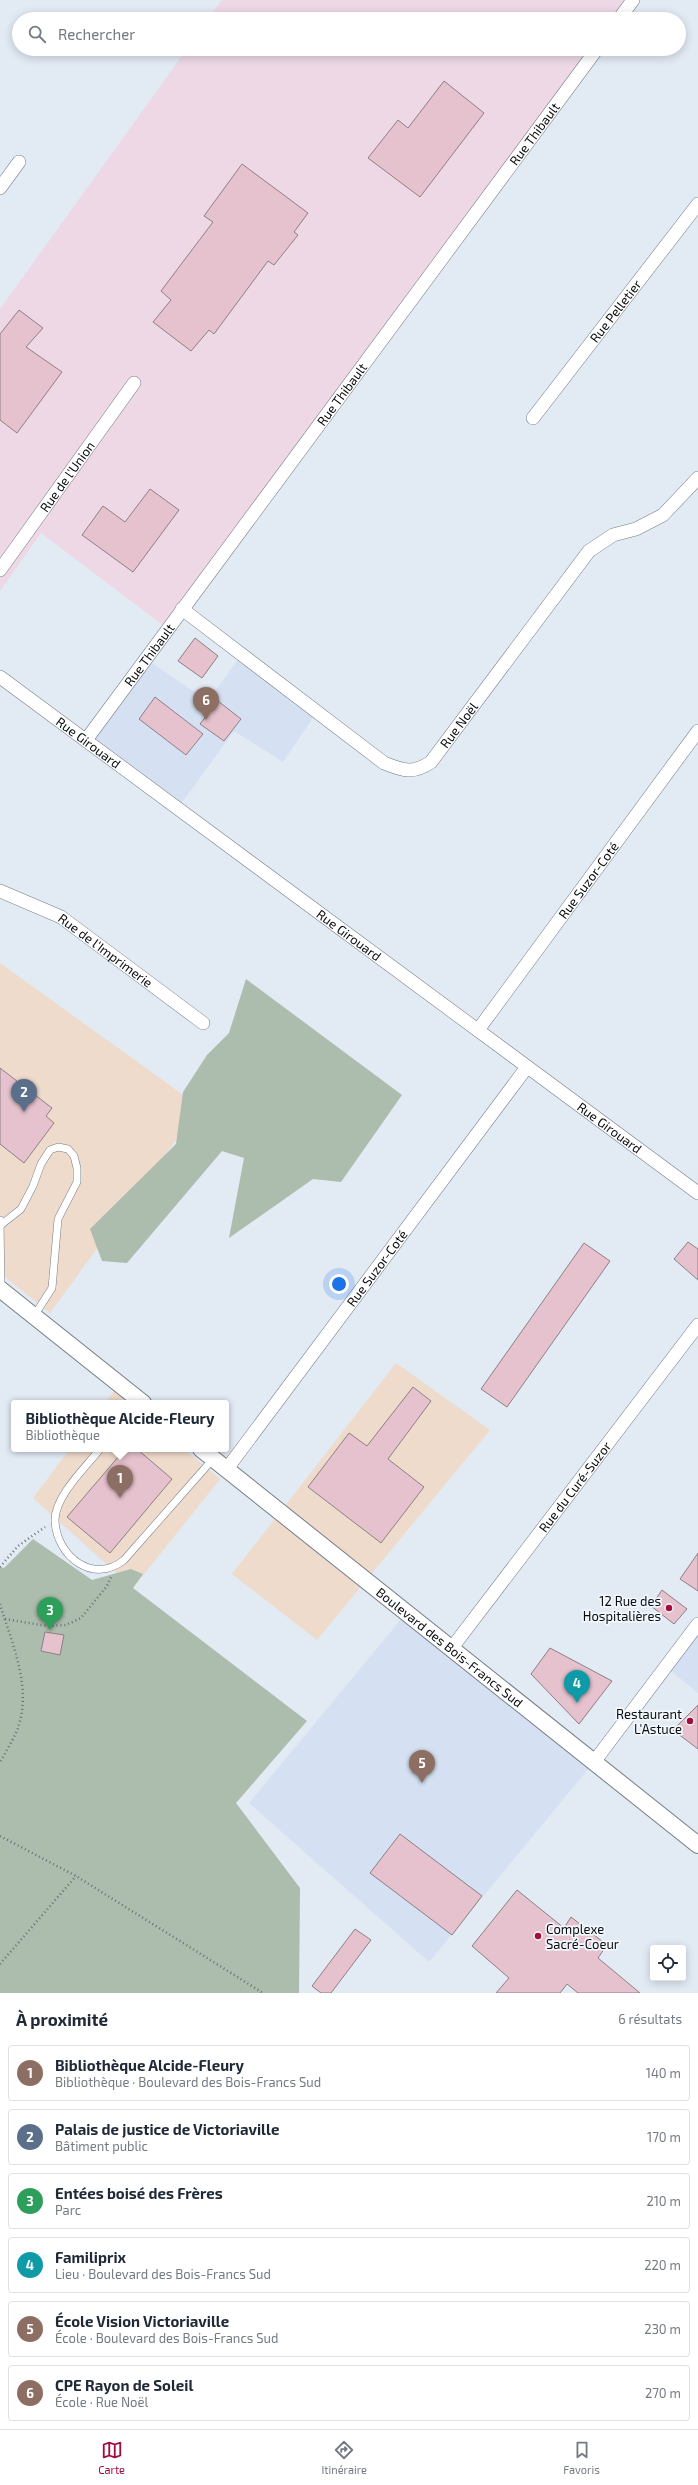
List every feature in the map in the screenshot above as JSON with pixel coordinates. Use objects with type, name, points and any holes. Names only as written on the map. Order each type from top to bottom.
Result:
[{"type":"street","points":[[624,12],[633,0]]},
{"type":"street","name":"Rue Thibault","points":[[86,740],[592,56]]},
{"type":"street","points":[[0,188],[19,162]]},
{"type":"street","name":"Rue Pelletier","points":[[533,418],[698,204]]},
{"type":"street","name":"Rue de l'Union","points":[[0,570],[134,383]]},
{"type":"street","name":"Rue Noël","points":[[182,609],[384,763],[401,770],[419,771],[431,762],[589,551],[613,535],[636,529],[663,515],[698,478]]},
{"type":"street","name":"Rue Girouard","points":[[0,677],[698,1193]]},
{"type":"street","name":"Rue Suzor-Coté","points":[[478,1030],[698,731]]},
{"type":"street","name":"Rue de l'Imprimerie","points":[[0,891],[61,917],[203,1023]]},
{"type":"street","name":"Rue Suzor-Coté","points":[[226,1470],[527,1067]]},
{"type":"street","points":[[0,1290],[138,1400]]},
{"type":"street","name":"Rue du Curé-Suzor","points":[[451,1648],[698,1326]]},
{"type":"street","name":"Boulevard des Bois-Francs Sud","points":[[207,1454],[698,1845]]},
{"type":"street","points":[[594,1762],[698,1624]]},
{"type":"lane","points":[[0,1290],[1,1222],[21,1209],[33,1186],[41,1164],[50,1150],[58,1147],[68,1149],[74,1156],[77,1168],[77,1182],[57,1224],[52,1288],[34,1316]]},
{"type":"lane","points":[[98,1452],[63,1496],[55,1520],[61,1542],[69,1557],[86,1569],[103,1571],[115,1567],[207,1454]]},
{"type":"path","points":[[0,1568],[18,1546],[55,1520]]},
{"type":"path","points":[[4,1619],[47,1626],[66,1625],[81,1618],[107,1586],[115,1567]]},
{"type":"path","points":[[0,1604],[22,1680],[21,1716],[16,1732],[0,1763]]},
{"type":"path","points":[[0,1836],[76,1876],[263,1993]]},
{"type":"path","points":[[0,1964],[76,1876]]},
{"type":"shaded area","points":[[222,0],[632,0],[623,12],[213,12]]},
{"type":"shaded area","points":[[182,56],[591,56],[168,629],[41,533],[0,591],[0,309]]},
{"type":"shaded area","points":[[242,654],[319,709],[283,762],[234,731],[178,808],[86,740],[146,659],[208,701]]},
{"type":"shaded area","points":[[0,963],[200,1107],[50,1313],[0,1273]]},
{"type":"shaded area","points":[[396,1363],[490,1430],[317,1640],[232,1574]]},
{"type":"shaded area","points":[[114,1391],[125,1400],[107,1400]]},
{"type":"shaded area","points":[[68,1452],[188,1452],[220,1479],[133,1588],[33,1498]]},
{"type":"shaded area","points":[[407,1612],[594,1762],[429,1962],[249,1803]]},
{"type":"shaded area","points":[[698,1624],[698,1693],[666,1667]]},
{"type":"green space","points":[[246,979],[402,1095],[341,1182],[313,1179],[229,1238],[244,1158],[222,1151],[127,1263],[102,1261],[90,1229],[176,1144],[183,1092],[207,1055],[229,1033]]},
{"type":"green space","points":[[33,1539],[92,1580],[131,1569],[143,1574],[133,1588],[307,1721],[236,1803],[300,1888],[299,1993],[0,1993],[0,1567],[4,1568]]},
{"type":"building","points":[[444,81],[484,113],[420,197],[368,158],[398,120],[408,128]]},
{"type":"building","points":[[242,164],[308,213],[294,232],[298,235],[274,265],[268,261],[214,334],[209,330],[191,351],[153,322],[171,300],[161,291],[213,222],[204,216]]},
{"type":"building","points":[[19,310],[43,328],[26,347],[62,372],[17,433],[0,420],[0,334]]},
{"type":"building","points":[[150,489],[179,510],[133,572],[82,535],[103,506],[125,522]]},
{"type":"building","points":[[195,638],[218,656],[202,678],[178,661]]},
{"type":"building","points":[[155,697],[203,734],[186,755],[139,719]]},
{"type":"building","points":[[218,701],[241,719],[224,741],[200,724]]},
{"type":"building","points":[[0,1068],[52,1108],[46,1116],[54,1123],[24,1163],[0,1144]]},
{"type":"building","points":[[688,1242],[698,1249],[698,1280],[674,1259]]},
{"type":"building","points":[[584,1243],[610,1261],[507,1407],[481,1389]]},
{"type":"building","points":[[413,1387],[431,1401],[388,1459],[424,1487],[381,1543],[308,1487],[349,1433],[367,1446]]},
{"type":"building","points":[[122,1452],[140,1452],[172,1479],[110,1553],[67,1517]]},
{"type":"building","points":[[698,1553],[698,1591],[680,1579]]},
{"type":"building","name":"12 Rue des Hospitalières","points":[[662,1590],[687,1609],[674,1624],[651,1606]]},
{"type":"building","points":[[45,1632],[64,1635],[60,1655],[41,1651]]},
{"type":"building","points":[[550,1648],[612,1681],[579,1724],[531,1674]]},
{"type":"building","name":"Restaurant L'Astuce","points":[[698,1705],[698,1749],[673,1730]]},
{"type":"building","points":[[400,1834],[482,1896],[452,1935],[370,1873]]},
{"type":"building","name":"Complexe Sacré-Coeur","points":[[517,1890],[564,1928],[571,1917],[607,1945],[598,1958],[640,1993],[578,1993],[567,1984],[560,1993],[496,1993],[509,1978],[472,1946]]},
{"type":"building","points":[[355,1929],[371,1940],[331,1993],[321,1993],[312,1986]]},
{"type":"place","name":"CPE Rayon de Soleil","points":[[206,720]]},
{"type":"place","name":"Palais de justice de Victoriaville","points":[[24,1112]]},
{"type":"place","name":"Bibliothèque Alcide-Fleury","points":[[120,1498]]},
{"type":"place","name":"12 Rue des Hospitalières","points":[[669,1608]]},
{"type":"place","name":"Entées boisé des Frères","points":[[50,1630]]},
{"type":"place","name":"Familiprix","points":[[577,1703]]},
{"type":"place","name":"Restaurant L'Astuce","points":[[690,1721]]},
{"type":"place","name":"École Vision Victoriaville","points":[[422,1783]]},
{"type":"place","name":"Complexe Sacré-Coeur","points":[[538,1936]]}]
